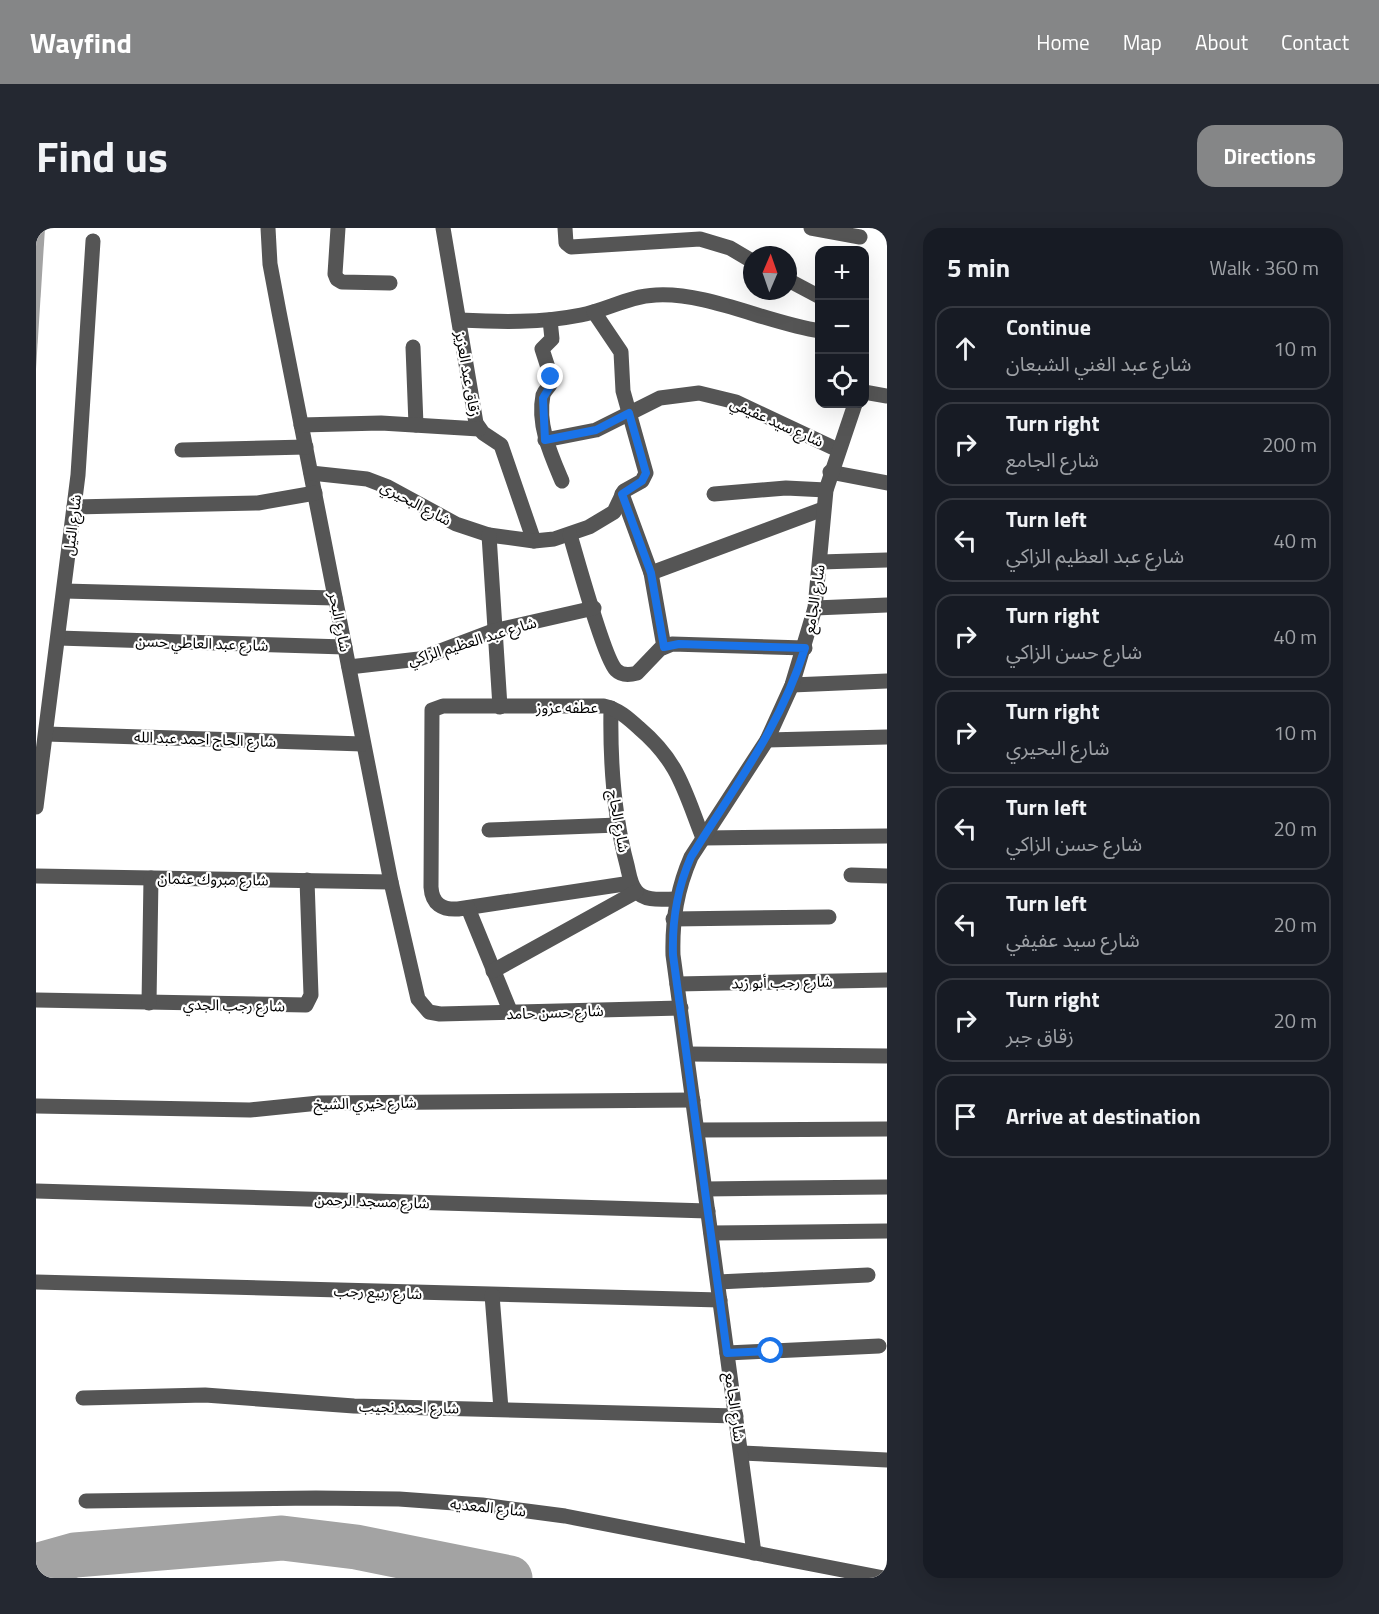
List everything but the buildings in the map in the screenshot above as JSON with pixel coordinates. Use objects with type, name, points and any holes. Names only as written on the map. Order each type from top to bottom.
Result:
[{"type":"street","name":"شارع البحر","points":[[268,228],[275,290],[391,882],[418,999],[429,1012]]},
{"type":"street","points":[[338,228],[335,274],[337,279],[342,282],[390,283]]},
{"type":"street","name":"زقاق عبد العزيز","points":[[443,228],[479,429],[501,445],[534,541]]},
{"type":"street","points":[[565,228],[565,240],[569,246],[700,239],[730,248],[743,256]]},
{"type":"street","points":[[811,228],[860,238]]},
{"type":"street","name":"شارع النيل","points":[[36,807],[74,507],[93,241]]},
{"type":"street","points":[[797,285],[815,295]]},
{"type":"street","points":[[459,320],[550,320],[594,312],[639,297],[672,295],[710,302],[773,322],[815,330]]},
{"type":"street","points":[[594,312],[621,352],[623,391],[629,413]]},
{"type":"street","points":[[550,320],[552,339],[542,349],[552,380],[543,398],[545,440],[562,481]]},
{"type":"street","points":[[413,347],[416,425]]},
{"type":"street","points":[[869,393],[887,396]]},
{"type":"street","name":"شارع سيد عفيفي","points":[[545,440],[596,430],[660,398],[679,394],[711,395],[771,417],[838,450]]},
{"type":"street","name":"شارع الجامع","points":[[754,1553],[673,955],[673,920],[676,899],[691,857],[767,740],[792,685],[805,648],[815,608],[826,490],[830,472],[854,408]]},
{"type":"street","name":"شارع البحيري","points":[[310,473],[367,479],[388,487],[443,519],[489,535],[534,541],[570,535],[614,512],[622,494],[642,481],[646,468],[629,413]]},
{"type":"street","points":[[301,425],[416,425],[479,429]]},
{"type":"street","points":[[182,450],[306,447]]},
{"type":"street","points":[[830,472],[887,483]]},
{"type":"street","points":[[714,494],[767,489],[826,490]]},
{"type":"street","points":[[74,507],[258,503],[315,493]]},
{"type":"street","points":[[622,494],[651,573],[664,647]]},
{"type":"street","points":[[651,573],[823,509]]},
{"type":"street","points":[[489,535],[493,631],[500,706]]},
{"type":"street","points":[[570,535],[605,649],[615,670],[622,674],[637,673],[664,647],[679,644],[805,648]]},
{"type":"street","points":[[820,562],[887,560]]},
{"type":"street","points":[[64,591],[335,598]]},
{"type":"street","points":[[815,608],[887,605]]},
{"type":"street","name":"شارع عبد العظيم الزاكي","points":[[349,667],[419,659],[493,631],[594,608]]},
{"type":"street","name":"شارع عبد العاطي حسن","points":[[58,638],[345,647]]},
{"type":"street","points":[[792,685],[887,681]]},
{"type":"street","name":"عطفه عزوز","points":[[468,908],[447,909],[438,904],[432,895],[431,887],[432,710],[443,706],[611,708],[657,743],[670,759],[703,838]]},
{"type":"street","name":"شارع الحاج","points":[[611,708],[612,779],[618,825],[634,888]]},
{"type":"street","name":"شارع الحاج احمد عبد الله","points":[[46,734],[363,744]]},
{"type":"street","points":[[767,740],[887,737]]},
{"type":"street","points":[[489,830],[618,825]]},
{"type":"street","points":[[703,838],[887,836]]},
{"type":"street","name":"شارع مبروك عثمان","points":[[36,876],[391,882]]},
{"type":"street","points":[[850,876],[887,876]]},
{"type":"street","points":[[148,1003],[151,878]]},
{"type":"street","name":"شارع رجب الجدي","points":[[36,1000],[306,1005],[311,995],[307,880]]},
{"type":"street","points":[[511,1013],[468,908],[634,888],[644,897],[676,899]]},
{"type":"street","points":[[493,971],[634,888]]},
{"type":"street","points":[[673,920],[830,916]]},
{"type":"street","name":"شارع رجب أبو زيد","points":[[677,984],[887,981]]},
{"type":"street","name":"شارع حسن حامد","points":[[429,1012],[511,1013],[681,1008]]},
{"type":"street","points":[[687,1054],[887,1056]]},
{"type":"street","name":"شارع خيري الشيخ","points":[[36,1106],[250,1110],[319,1103],[693,1100]]},
{"type":"street","points":[[698,1130],[887,1129]]},
{"type":"street","points":[[705,1189],[887,1187]]},
{"type":"street","name":"شارع مسجد الرحمن","points":[[36,1191],[708,1211]]},
{"type":"street","points":[[711,1233],[887,1231]]},
{"type":"street","points":[[718,1282],[868,1275]]},
{"type":"street","name":"شارع ربيع رجب","points":[[36,1282],[720,1300]]},
{"type":"street","points":[[492,1294],[501,1409]]},
{"type":"street","points":[[727,1353],[879,1346]]},
{"type":"street","name":"شارع احمد نجيب","points":[[83,1398],[205,1395],[354,1406],[736,1416]]},
{"type":"street","points":[[742,1453],[887,1460]]},
{"type":"street","name":"شارع المعديه","points":[[86,1501],[316,1498],[399,1499],[482,1505],[565,1516],[884,1578]]},
{"type":"shaded area","points":[[36,228],[45,228],[36,369]]},
{"type":"waterway","points":[[36,1566],[75,1555],[282,1538],[356,1547],[510,1578]]},
{"type":"route","points":[[551,377],[552,383],[546,388],[543,398],[545,440],[596,430],[629,413],[646,473],[642,481],[622,494],[651,573],[664,647],[679,644],[805,648],[792,685],[767,740],[691,857],[676,899],[673,920],[673,955],[727,1353],[771,1351]]}]
